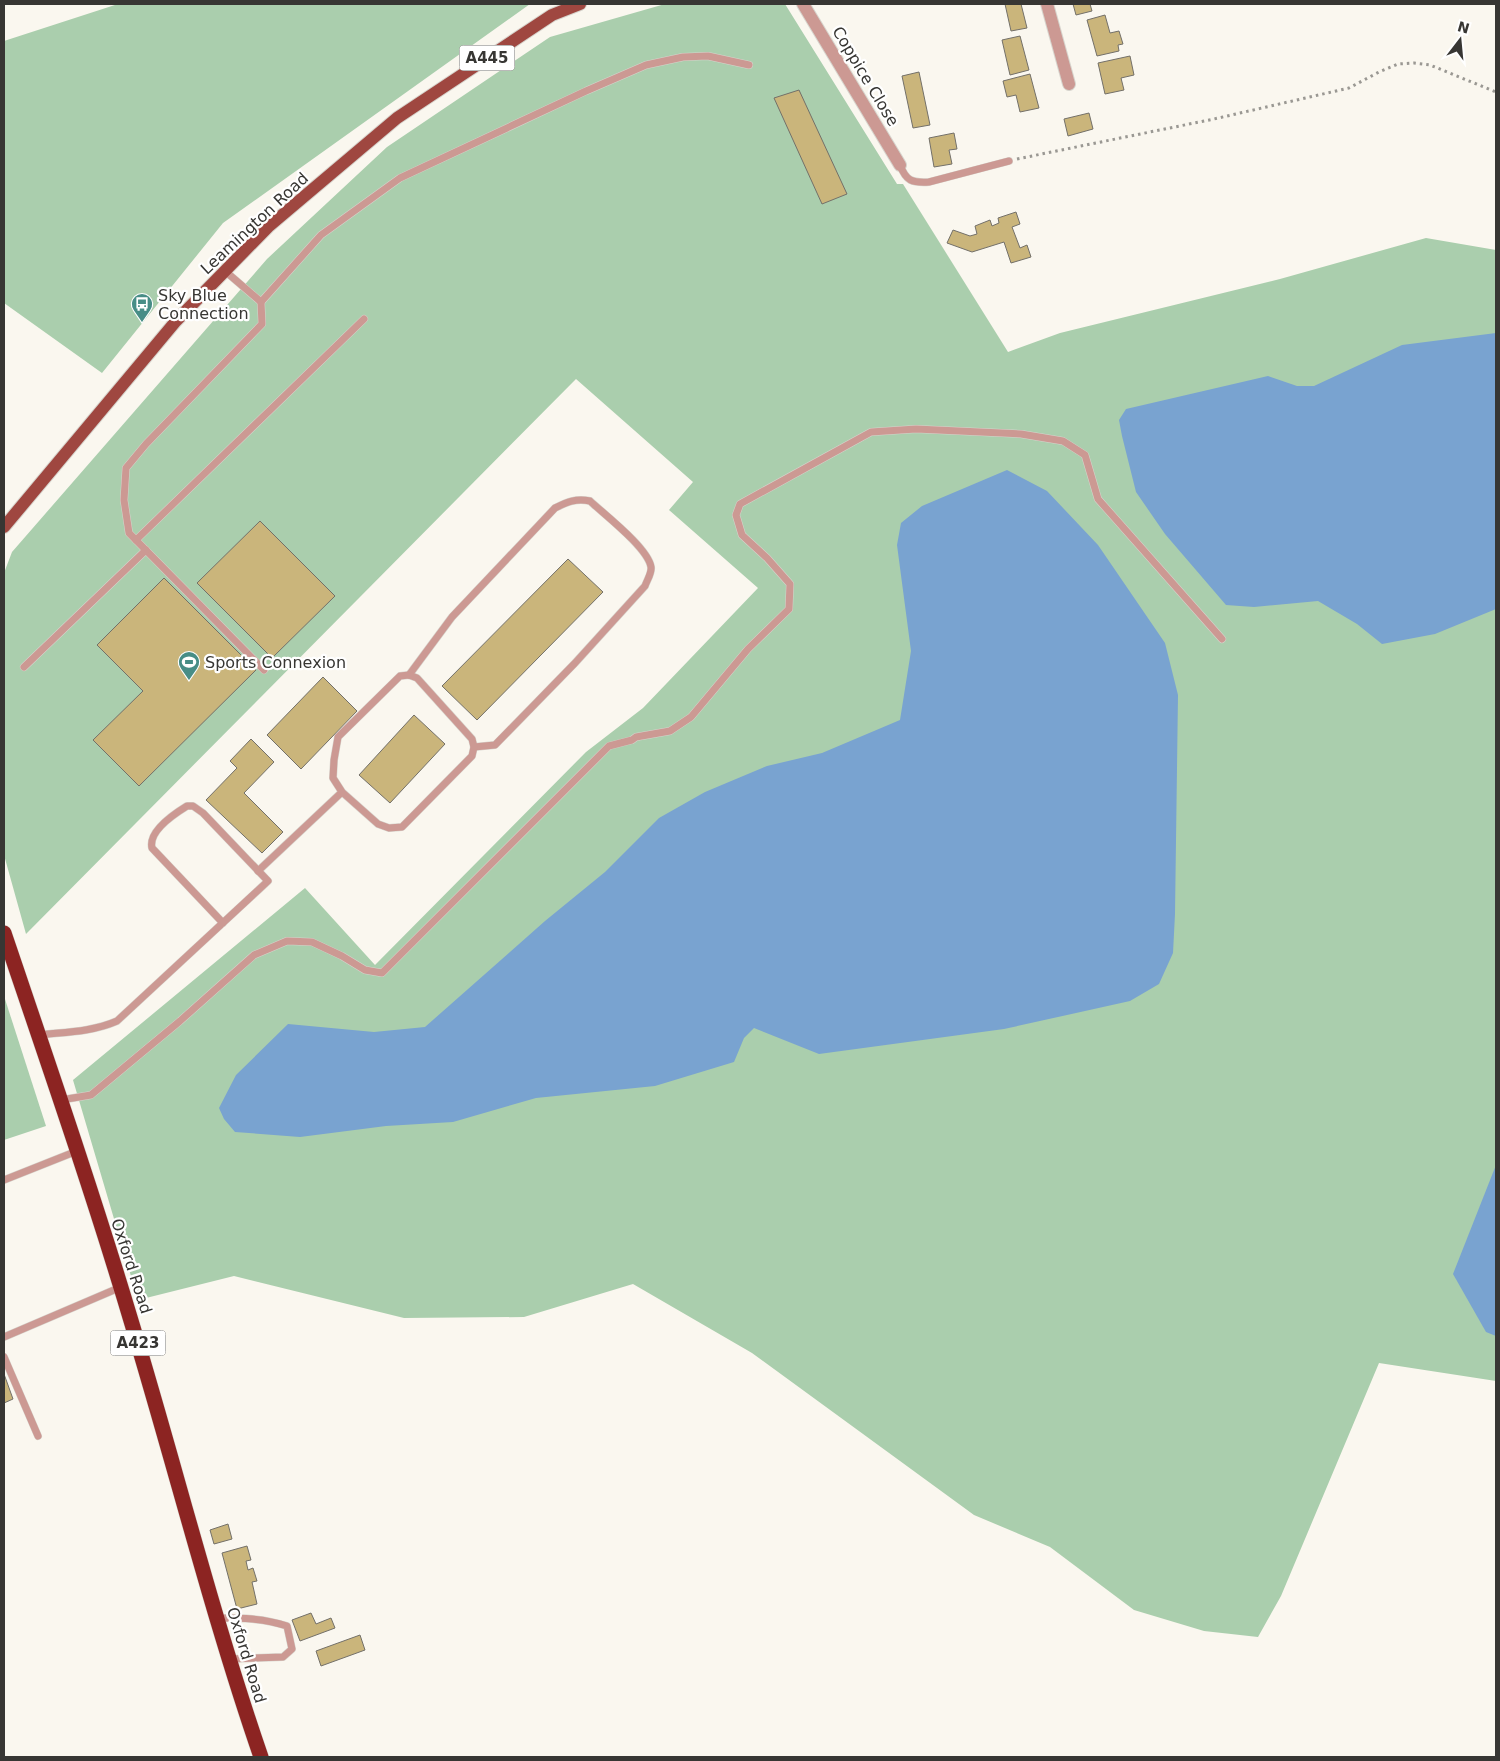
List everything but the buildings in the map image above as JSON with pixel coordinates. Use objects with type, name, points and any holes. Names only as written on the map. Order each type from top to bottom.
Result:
[{"type":"highway","name":"Oxford Road","points":[[4,933],[61,1100],[120,1287],[217,1618],[261,1757]]},
{"type":"main road","name":"Leamington Road","points":[[4,527],[176,321],[268,227],[397,118],[552,15],[580,4]]},
{"type":"street","name":"Coppice Close","points":[[804,4],[900,164]]},
{"type":"street","points":[[1047,4],[1069,84]]},
{"type":"lane","points":[[264,670],[130,533],[124,500],[126,468],[146,444],[262,324],[262,302],[321,235],[400,178],[646,65],[683,57],[708,56],[748,65]]},
{"type":"lane","points":[[900,164],[904,175],[918,183],[929,182],[1009,161]]},
{"type":"lane","points":[[225,271],[262,302]]},
{"type":"lane","points":[[136,540],[364,319]]},
{"type":"lane","points":[[61,1100],[91,1095],[180,1021],[254,955],[287,941],[312,942],[342,956],[365,970],[382,973],[609,746],[632,740],[636,737],[670,731],[691,717],[748,649],[789,609],[790,584],[742,534],[736,515],[740,504],[871,432],[916,429],[1021,434],[1063,441],[1085,455],[1098,499],[1222,639]]},
{"type":"lane","points":[[409,675],[452,617],[554,508],[570,501],[581,499],[590,501],[632,540],[649,560],[651,570],[645,586],[575,663],[495,745],[474,748]]},
{"type":"lane","points":[[24,667],[146,550]]},
{"type":"lane","points":[[409,675],[417,678],[472,740],[474,748],[472,756],[402,827],[390,828],[378,824],[342,792],[333,778],[338,737],[400,676],[409,675]]},
{"type":"lane","points":[[258,871],[342,792]]},
{"type":"lane","points":[[38,1035],[89,1030],[116,1022],[223,923],[268,881],[203,813],[193,806],[187,806],[152,837],[152,848],[223,923]]},
{"type":"lane","points":[[4,1180],[77,1151]]},
{"type":"lane","points":[[4,1337],[120,1287]]},
{"type":"lane","points":[[4,1357],[38,1436]]},
{"type":"lane","points":[[217,1618],[250,1618],[271,1621],[287,1626],[292,1649],[283,1657],[230,1659]]},
{"type":"path","points":[[1009,161],[1214,119],[1349,88],[1398,64],[1430,65],[1496,92]]},
{"type":"green space","points":[[118,4],[530,4],[223,223],[102,373],[4,303],[4,41]]},
{"type":"green space","points":[[665,4],[785,4],[897,184],[903,184],[1008,352],[1060,333],[1280,279],[1426,238],[1496,250],[1496,1381],[1379,1363],[1281,1596],[1258,1637],[1204,1631],[1134,1610],[1050,1547],[974,1515],[752,1353],[633,1284],[524,1317],[404,1318],[234,1276],[138,1300],[73,1080],[305,888],[375,965],[586,752],[643,708],[758,588],[669,510],[693,482],[576,379],[26,934],[4,855],[4,573],[12,552],[267,259],[387,147],[550,37]]},
{"type":"green space","points":[[4,996],[46,1126],[4,1140]]},
{"type":"water","points":[[1496,333],[1496,609],[1435,634],[1382,644],[1357,624],[1318,601],[1254,607],[1226,605],[1165,534],[1136,492],[1119,420],[1126,409],[1268,376],[1297,386],[1314,386],[1402,345]]},
{"type":"water","points":[[1007,470],[1047,491],[1098,545],[1165,643],[1178,695],[1175,914],[1173,953],[1159,984],[1130,1001],[1004,1029],[819,1054],[754,1028],[744,1038],[734,1062],[655,1086],[536,1098],[453,1122],[386,1126],[300,1137],[235,1132],[224,1119],[219,1108],[236,1075],[288,1024],[374,1032],[425,1027],[545,921],[605,872],[659,818],[705,792],[767,766],[822,753],[900,720],[911,651],[897,545],[901,523],[922,506]]},
{"type":"water","points":[[1496,1165],[1496,1336],[1486,1332],[1453,1274]]},
{"type":"place","name":"Sky Blue Connection","points":[[142,323]]},
{"type":"place","name":"Sports Connexion","points":[[189,681]]}]
